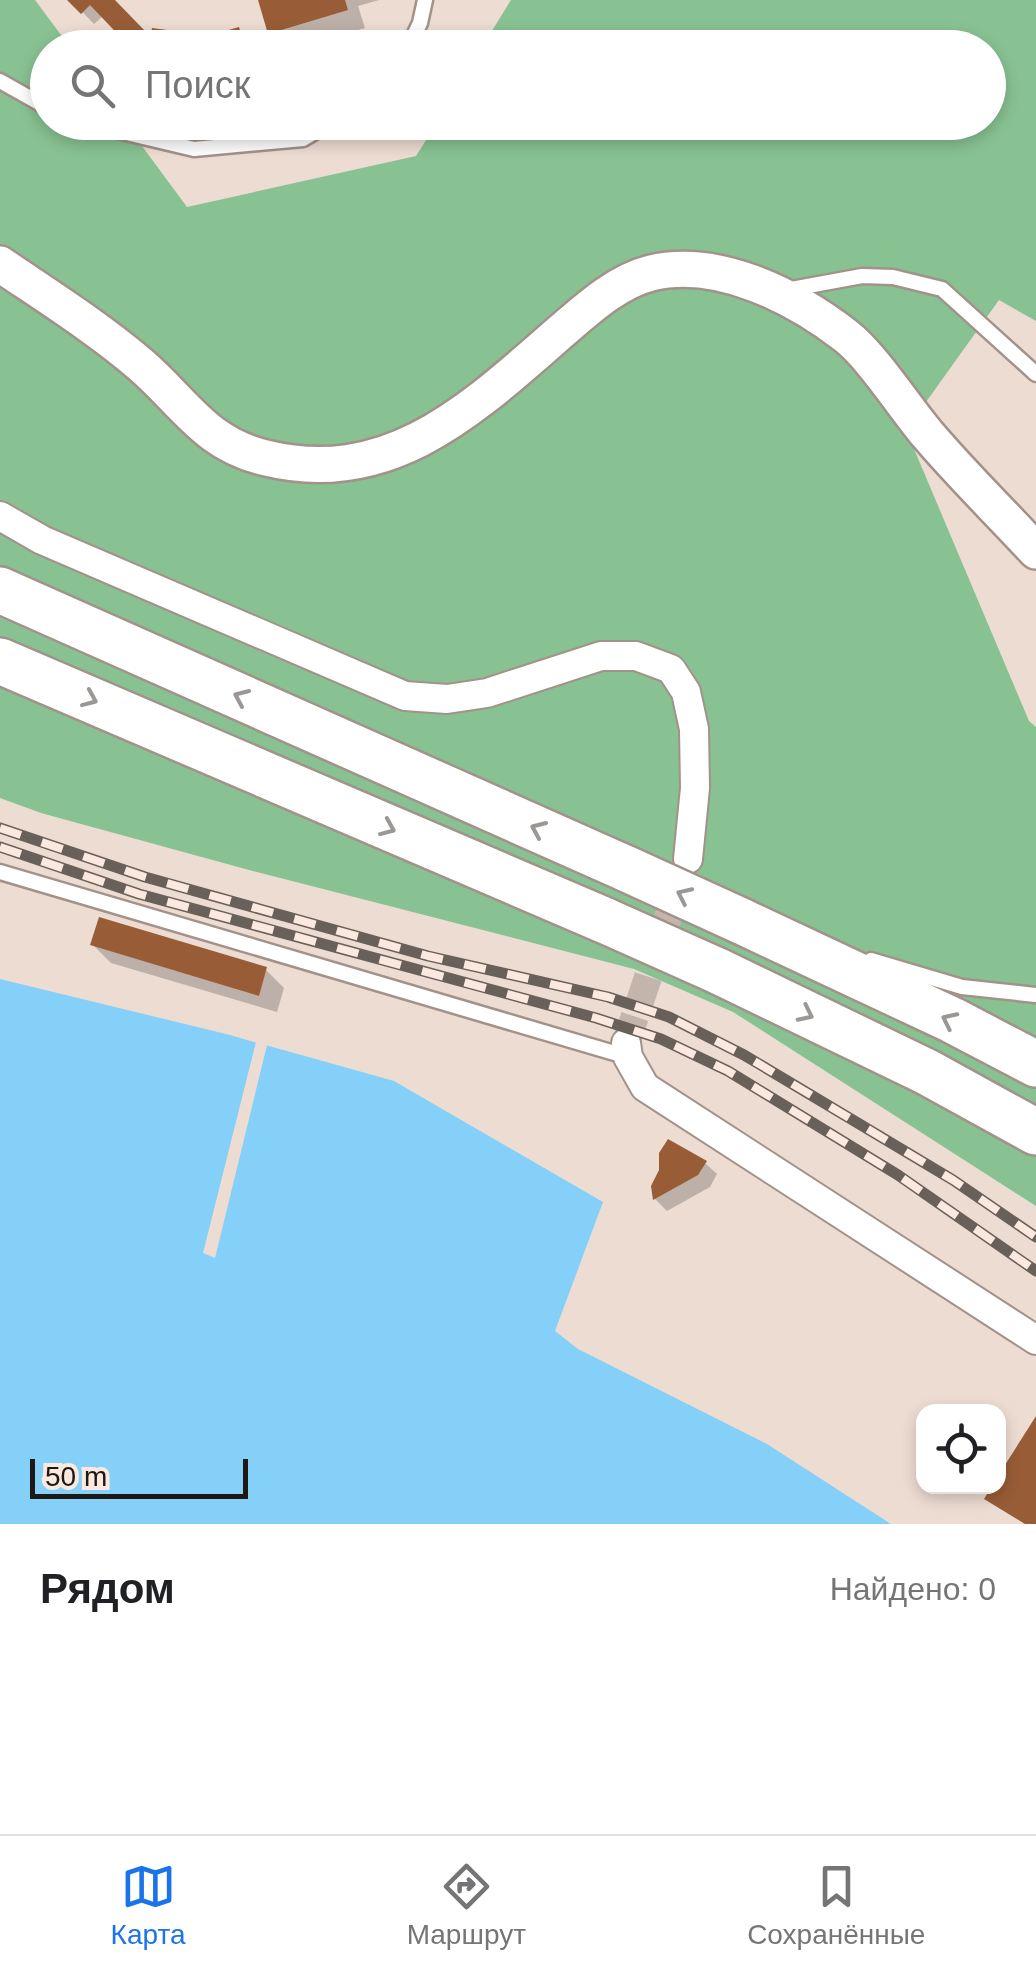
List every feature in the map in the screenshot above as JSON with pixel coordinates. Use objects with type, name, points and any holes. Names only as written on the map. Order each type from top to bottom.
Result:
[{"type":"highway","points":[[0,590],[742,921],[1036,1064]]},
{"type":"highway","points":[[0,661],[718,971],[927,1072],[1036,1132]]},
{"type":"street","points":[[0,264],[141,365],[214,438],[262,458],[300,465],[349,464],[376,458],[430,435],[492,392],[596,302],[647,274],[679,268],[727,276],[775,292],[848,338],[929,436],[1036,551]]},
{"type":"street","points":[[0,516],[42,540],[406,696],[447,699],[487,693],[601,656],[636,656],[671,669],[686,692],[694,729],[695,788],[688,858]]},
{"type":"street","points":[[627,1050],[645,1087],[1036,1340]]},
{"type":"lane","points":[[417,30],[424,0]]},
{"type":"lane","points":[[0,81],[30,98]]},
{"type":"lane","points":[[156,140],[194,149],[292,140]]},
{"type":"lane","points":[[775,292],[862,276],[893,277],[942,290],[1036,374]]},
{"type":"lane","points":[[0,872],[627,1050]]},
{"type":"lane","points":[[742,921],[962,987],[1036,994]]},
{"type":"green space","points":[[0,0],[35,0],[57,30],[30,30],[30,140],[138,140],[187,207],[416,156],[426,140],[1006,140],[1006,30],[492,30],[511,0],[1036,0],[1036,321],[999,300],[906,430],[1029,721],[1036,727],[1036,1206],[733,1012],[634,969],[249,870],[41,813],[0,798]]},
{"type":"water","points":[[0,979],[226,1034],[394,1081],[603,1202],[555,1331],[578,1349],[767,1444],[891,1524],[0,1524]]},
{"type":"pier","points":[[257,1038],[268,1041],[215,1258],[203,1253]]},
{"type":"building","points":[[67,0],[115,0],[144,30],[114,30],[90,5],[81,14]]},
{"type":"building","points":[[258,0],[345,0],[348,10],[281,30],[267,30]]},
{"type":"building","points":[[99,917],[267,967],[259,996],[90,945]]},
{"type":"building","points":[[668,1139],[707,1161],[698,1175],[653,1200],[651,1186],[659,1170],[659,1153]]},
{"type":"building","points":[[1036,1416],[1036,1524],[1025,1524],[984,1499],[987,1494],[1006,1494],[1006,1463]]},
{"type":"tunnel","points":[[626,1043],[681,879]]},
{"type":"railway","points":[[0,828],[145,877],[428,956],[608,997],[669,1017],[744,1055],[953,1180],[1036,1237]]},
{"type":"railway","points":[[0,847],[139,894],[661,1039],[728,1071],[898,1175],[1036,1271]]}]
